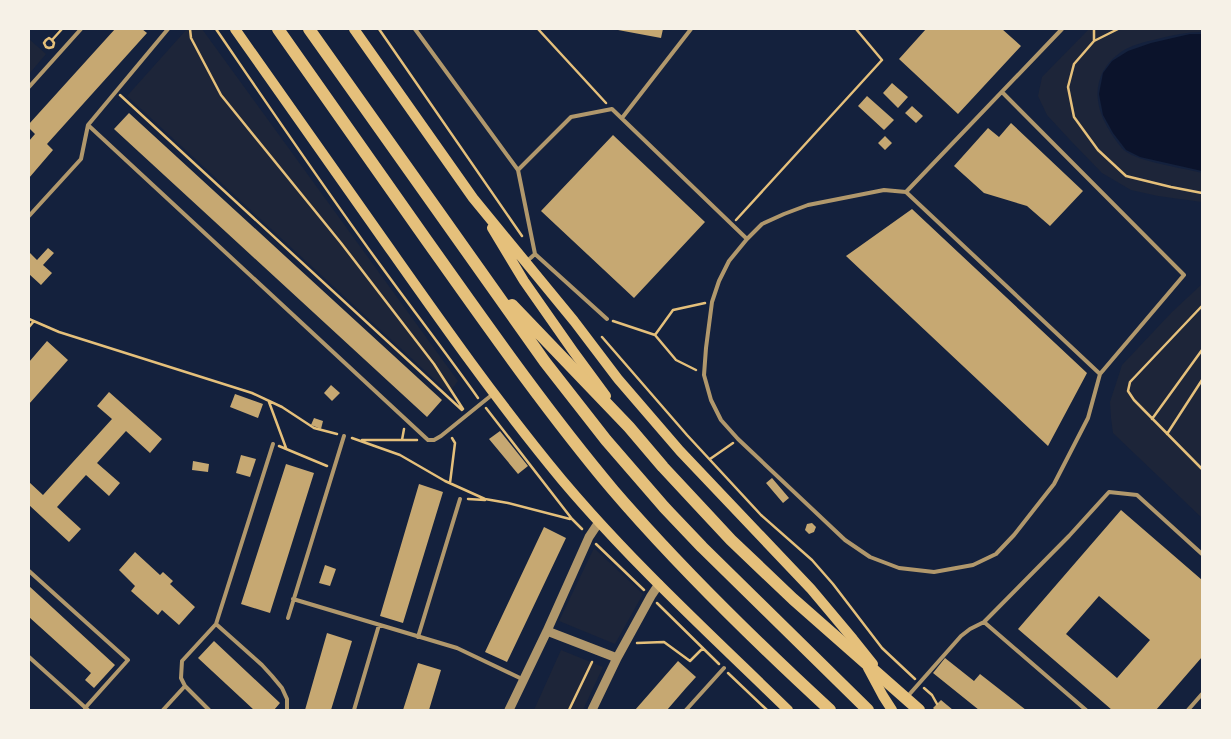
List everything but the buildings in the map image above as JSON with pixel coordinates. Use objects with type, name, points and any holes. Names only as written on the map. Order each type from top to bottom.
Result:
[{"type":"main road","points":[[235,29],[493,394],[599,522],[659,584],[788,710]]},
{"type":"main road","points":[[309,29],[564,388],[606,440],[702,548],[868,710]]},
{"type":"main road","points":[[354,29],[473,198],[524,281],[572,351],[629,427],[663,468],[731,540],[794,599],[919,710]]},
{"type":"main road","points":[[282,34],[510,358],[568,434],[614,490],[687,571],[741,626],[830,710]]},
{"type":"main road","points":[[473,198],[574,321],[618,379],[680,451],[811,589],[910,710]]},
{"type":"main road","points":[[482,273],[629,427]]},
{"type":"main road","points":[[853,639],[892,710]]},
{"type":"street","points":[[509,710],[589,537],[599,522]]},
{"type":"street","points":[[592,710],[617,658],[659,584]]},
{"type":"street","points":[[547,631],[617,658]]},
{"type":"lane","points":[[29,87],[81,29]]},
{"type":"lane","points":[[29,216],[81,159],[88,125],[168,29]]},
{"type":"lane","points":[[415,29],[518,170],[534,254],[607,319]]},
{"type":"lane","points":[[622,118],[691,29]]},
{"type":"lane","points":[[906,192],[1062,29]]},
{"type":"lane","points":[[1002,92],[1184,275],[1100,374],[1088,418],[1054,484],[1014,535],[996,554],[973,565],[934,572],[899,568],[870,557],[845,540],[738,439],[721,420],[711,400],[704,374],[712,302],[719,281],[726,268],[747,239],[762,224],[808,205],[884,190],[906,192],[1100,374]]},
{"type":"lane","points":[[518,170],[571,117],[612,109],[747,239]]},
{"type":"lane","points":[[88,125],[428,440],[434,440],[447,431],[493,394]]},
{"type":"lane","points":[[526,262],[534,254]]},
{"type":"lane","points":[[288,618],[344,436]]},
{"type":"lane","points":[[209,710],[185,686],[181,678],[182,661],[216,624],[273,444]]},
{"type":"lane","points":[[902,702],[961,636],[984,622],[1069,536],[1109,492],[1137,495],[1202,554]]},
{"type":"lane","points":[[418,637],[460,499]]},
{"type":"lane","points":[[29,571],[128,660],[86,709],[29,657]]},
{"type":"lane","points":[[293,600],[457,648],[524,680]]},
{"type":"lane","points":[[984,622],[1086,710]]},
{"type":"lane","points":[[216,624],[272,676],[282,688],[287,699],[287,710]]},
{"type":"lane","points":[[354,710],[379,625]]},
{"type":"lane","points":[[686,710],[724,668]]},
{"type":"lane","points":[[163,710],[185,686]]},
{"type":"lane","points":[[1188,710],[1202,694]]},
{"type":"path","points":[[52,40],[62,29]]},
{"type":"path","points":[[190,29],[190,38],[221,95],[340,243],[428,357],[466,415]]},
{"type":"path","points":[[216,29],[283,128],[381,266],[482,403]]},
{"type":"path","points":[[379,29],[534,254]]},
{"type":"path","points":[[538,29],[612,109]]},
{"type":"path","points":[[732,225],[882,60],[856,29]]},
{"type":"path","points":[[1094,29],[1094,41]]},
{"type":"path","points":[[1118,29],[1094,41],[1074,64],[1068,87],[1074,117],[1098,150],[1126,176],[1202,193]]},
{"type":"path","points":[[116,91],[466,415]]},
{"type":"path","points":[[655,336],[673,310],[712,302]]},
{"type":"path","points":[[1202,306],[1130,382],[1128,391],[1152,419],[1202,469]]},
{"type":"path","points":[[29,319],[59,332],[252,393],[282,407],[314,428],[358,440],[400,455],[450,483],[485,499],[572,519]]},
{"type":"path","points":[[704,374],[676,360],[655,336],[607,319],[596,330],[681,428],[761,515],[812,560],[882,648],[932,695],[937,704]]},
{"type":"path","points":[[29,328],[34,322]]},
{"type":"path","points":[[1152,419],[1202,350]]},
{"type":"path","points":[[1167,434],[1202,380]]},
{"type":"path","points":[[268,401],[286,449]]},
{"type":"path","points":[[447,431],[454,443],[450,483]]},
{"type":"path","points":[[710,460],[738,439]]},
{"type":"path","points":[[358,440],[428,440]]},
{"type":"path","points":[[273,444],[333,468]]},
{"type":"path","points":[[460,499],[494,501]]},
{"type":"path","points":[[637,643],[664,642],[690,661],[703,648]]},
{"type":"path","points":[[569,710],[592,662]]},
{"type":"shaded area","points":[[187,29],[202,29],[458,381],[449,393],[127,96]]},
{"type":"shaded area","points":[[1089,29],[1202,29],[1202,32],[1168,36],[1129,47],[1121,52],[1113,58],[1103,72],[1098,89],[1098,98],[1099,107],[1106,125],[1125,151],[1151,161],[1202,173],[1202,202],[1131,190],[1102,173],[1047,115],[1038,96],[1042,77]]},
{"type":"shaded area","points":[[1190,34],[1202,34],[1202,171],[1140,157],[1126,150],[1113,133],[1103,115],[1099,94],[1103,73],[1112,61],[1128,51],[1151,43]]},
{"type":"shaded area","points":[[29,39],[46,54],[29,74]]},
{"type":"shaded area","points":[[1202,284],[1202,518],[1113,433],[1110,402],[1122,365],[1172,312]]},
{"type":"shaded area","points":[[594,548],[643,594],[615,644],[559,621]]},
{"type":"shaded area","points":[[561,650],[603,667],[583,710],[534,710]]}]
